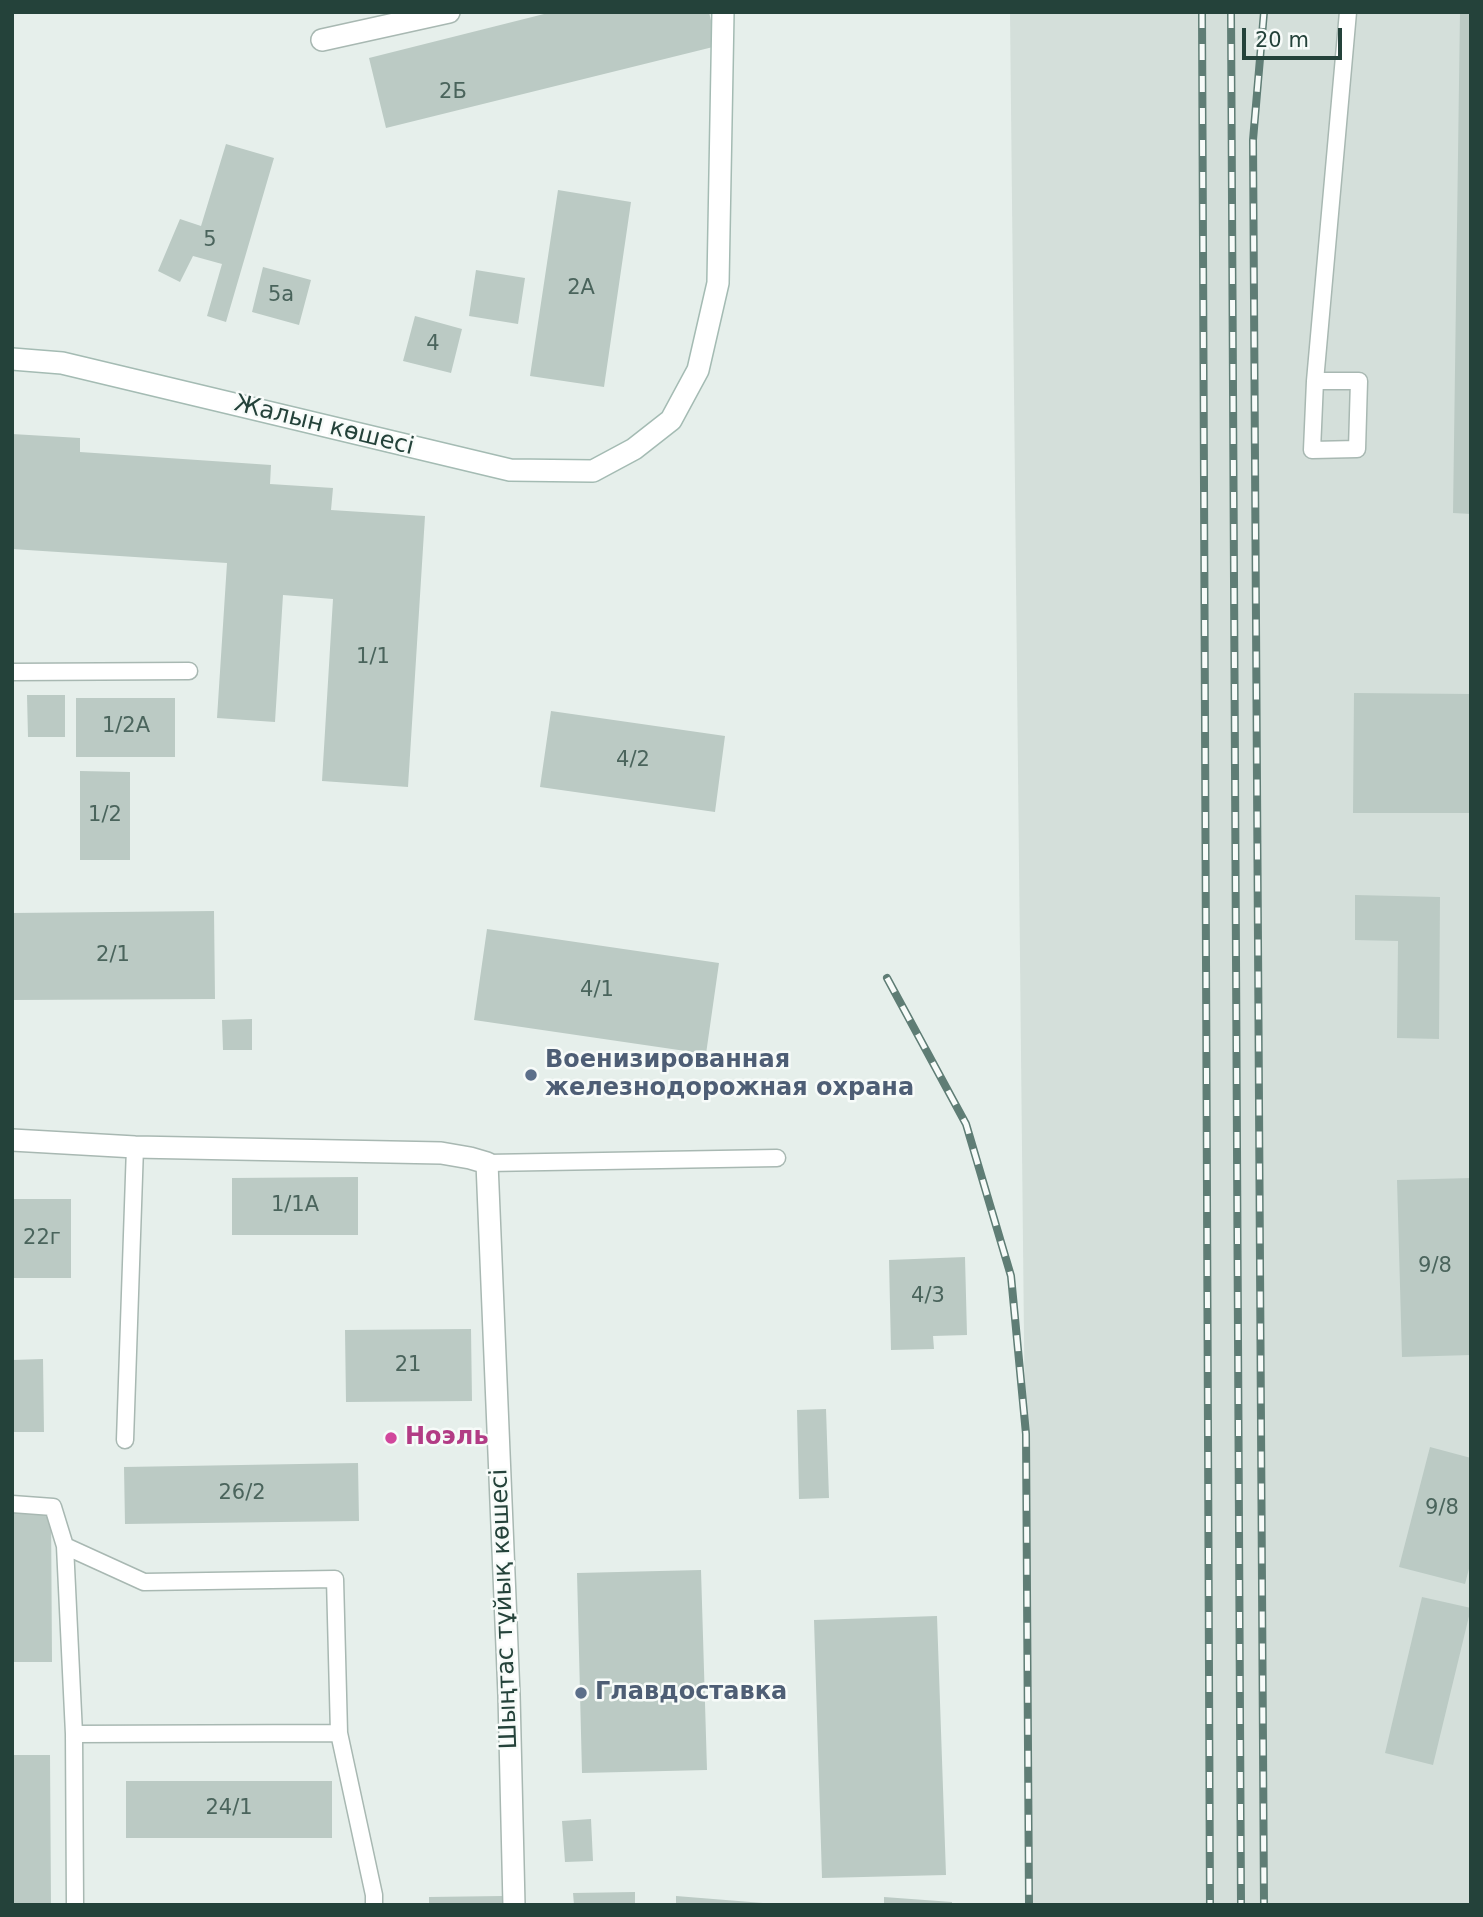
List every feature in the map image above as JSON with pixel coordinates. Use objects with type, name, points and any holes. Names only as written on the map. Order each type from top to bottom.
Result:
[{"type":"street","points":[[321,40],[449,12]]},
{"type":"street","name":"Жалын көшесі","points":[[12,359],[62,363],[510,470],[593,471],[634,449],[671,420],[698,370],[718,283],[723,12]]},
{"type":"street","points":[[12,1140],[135,1147],[441,1153],[470,1157],[487,1163]]},
{"type":"street","name":"Шыңтас тұйық көшесі","points":[[487,1163],[509,1695],[514,1905]]},
{"type":"lane","points":[[1315,381],[1359,381],[1357,449],[1312,450],[1315,381],[1348,12]]},
{"type":"lane","points":[[12,672],[189,671]]},
{"type":"lane","points":[[125,1440],[135,1147]]},
{"type":"lane","points":[[487,1163],[778,1158]]},
{"type":"lane","points":[[12,1504],[53,1507],[65,1546],[74,1734],[75,1905]]},
{"type":"lane","points":[[65,1546],[144,1582],[335,1579],[339,1733],[374,1905]]},
{"type":"lane","points":[[74,1734],[339,1733]]},
{"type":"shaded area","points":[[1010,12],[1471,12],[1471,1905],[1030,1905]]},
{"type":"building","points":[[552,12],[709,12],[717,46],[386,128],[369,58]]},
{"type":"building","points":[[1460,12],[1471,12],[1471,514],[1453,513]]},
{"type":"building","points":[[226,144],[274,158],[226,322],[207,316],[222,264],[193,256],[180,282],[158,271],[180,219],[201,226]]},
{"type":"building","points":[[558,190],[631,202],[604,387],[530,376]]},
{"type":"building","points":[[263,267],[311,280],[299,325],[252,312]]},
{"type":"building","points":[[476,270],[525,278],[518,324],[469,316]]},
{"type":"building","points":[[415,316],[462,329],[451,373],[403,361]]},
{"type":"building","points":[[12,434],[80,438],[80,452],[271,465],[270,484],[333,488],[331,510],[425,516],[408,787],[322,781],[333,599],[283,595],[275,722],[217,718],[227,563],[12,549]]},
{"type":"building","points":[[1354,693],[1471,694],[1471,813],[1353,813]]},
{"type":"building","points":[[27,695],[65,695],[65,737],[28,737]]},
{"type":"building","points":[[76,698],[175,698],[175,757],[76,757]]},
{"type":"building","points":[[551,711],[725,736],[715,812],[540,787]]},
{"type":"building","points":[[80,771],[130,772],[130,860],[80,860]]},
{"type":"building","points":[[1355,895],[1440,897],[1439,1039],[1397,1038],[1398,941],[1355,940]]},
{"type":"building","points":[[214,911],[215,999],[12,1000],[12,913]]},
{"type":"building","points":[[487,929],[719,963],[706,1054],[474,1020]]},
{"type":"building","points":[[252,1019],[252,1050],[223,1050],[222,1020]]},
{"type":"building","points":[[358,1177],[358,1235],[232,1235],[232,1178]]},
{"type":"building","points":[[1471,1178],[1471,1355],[1402,1357],[1397,1180]]},
{"type":"building","points":[[12,1199],[71,1199],[71,1278],[12,1278]]},
{"type":"building","points":[[965,1257],[967,1335],[933,1336],[934,1349],[891,1350],[889,1260]]},
{"type":"building","points":[[471,1329],[472,1401],[346,1402],[345,1330]]},
{"type":"building","points":[[43,1359],[44,1432],[12,1432],[12,1360]]},
{"type":"building","points":[[826,1409],[829,1498],[799,1499],[797,1410]]},
{"type":"building","points":[[1430,1447],[1471,1458],[1471,1561],[1465,1584],[1399,1567]]},
{"type":"building","points":[[358,1463],[359,1521],[125,1524],[124,1467]]},
{"type":"building","points":[[12,1508],[51,1508],[52,1662],[12,1662]]},
{"type":"building","points":[[701,1570],[707,1770],[582,1773],[577,1573]]},
{"type":"building","points":[[1422,1597],[1471,1608],[1433,1765],[1385,1753]]},
{"type":"building","points":[[937,1616],[946,1875],[822,1878],[814,1620]]},
{"type":"building","points":[[12,1755],[50,1755],[51,1905],[12,1905]]},
{"type":"building","points":[[126,1781],[332,1781],[332,1838],[126,1838]]},
{"type":"building","points":[[591,1819],[593,1861],[565,1862],[562,1821]]},
{"type":"building","points":[[635,1892],[635,1905],[574,1905],[573,1893]]},
{"type":"building","points":[[503,1896],[503,1905],[429,1905],[429,1897]]},
{"type":"building","points":[[676,1896],[763,1903],[763,1905],[676,1905]]},
{"type":"building","points":[[884,1897],[952,1902],[952,1905],[884,1905]]},
{"type":"railway","points":[[1202,12],[1210,1905]]},
{"type":"railway","points":[[1231,12],[1241,1905]]},
{"type":"railway","points":[[1264,12],[1253,140],[1264,1905]]},
{"type":"railway","points":[[887,978],[966,1124],[1011,1276],[1026,1434],[1029,1905]]},
{"type":"place","name":"Военизированная железнодорожная охрана","points":[[531,1075]]},
{"type":"place","name":"Ноэль","points":[[391,1438]]},
{"type":"place","name":"Главдоставка","points":[[581,1693]]}]
